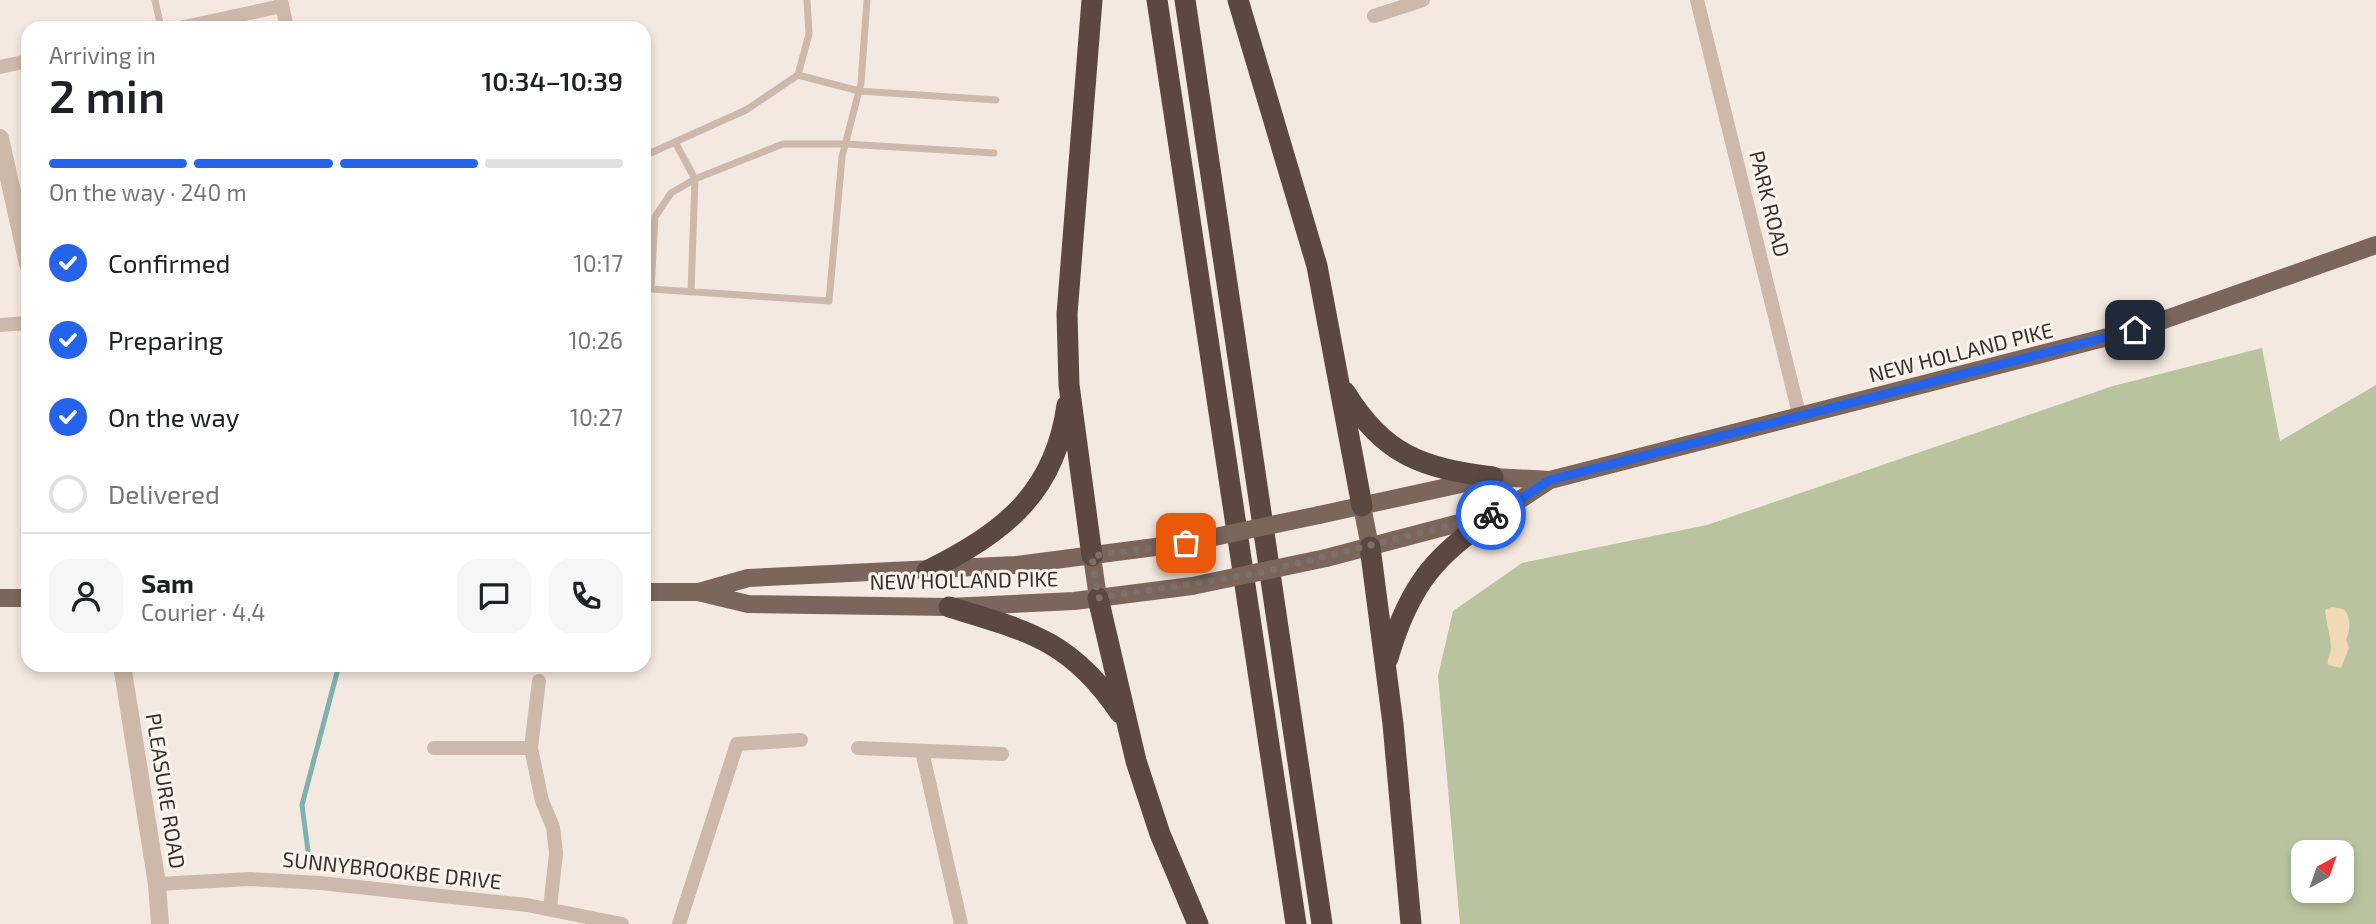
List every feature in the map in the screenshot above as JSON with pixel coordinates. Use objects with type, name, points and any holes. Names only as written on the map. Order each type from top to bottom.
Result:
[{"type":"highway","points":[[1092,0],[1068,282],[1069,385],[1092,556]]},
{"type":"highway","points":[[1157,0],[1296,924]]},
{"type":"highway","points":[[1185,0],[1322,924]]},
{"type":"highway","points":[[1238,0],[1317,266],[1363,506]]},
{"type":"highway","points":[[928,571],[992,536],[1012,519],[1036,491],[1060,436],[1069,385]]},
{"type":"highway","points":[[1340,385],[1363,420],[1396,450],[1434,468],[1493,477]]},
{"type":"highway","points":[[1386,667],[1401,616],[1423,576],[1458,539],[1501,512]]},
{"type":"highway","points":[[1370,547],[1386,667],[1411,924]]},
{"type":"highway","points":[[1098,598],[1126,722],[1151,810],[1198,924]]},
{"type":"highway","points":[[949,607],[1025,630],[1055,645],[1095,679],[1126,722]]},
{"type":"main road","name":"NEW HOLLAND PIKE","points":[[698,592],[748,578],[928,571],[1092,556],[1186,543],[1493,477],[1550,480],[2135,330],[2376,245]]},
{"type":"main road","name":"NEW HOLLAND PIKE","points":[[651,592],[698,592],[748,604],[949,607],[1098,598],[1192,586],[1370,547],[1501,512],[1550,480]]},
{"type":"main road","points":[[1363,506],[1370,547]]},
{"type":"main road","points":[[1092,556],[1098,598]]},
{"type":"main road","points":[[0,598],[21,598]]},
{"type":"street","points":[[1374,16],[1423,0]]},
{"type":"street","name":"PARK ROAD","points":[[1697,0],[1800,418]]},
{"type":"street","points":[[209,21],[282,3],[286,21]]},
{"type":"street","points":[[0,67],[21,62]]},
{"type":"street","points":[[0,138],[21,232]]},
{"type":"street","points":[[0,325],[21,324]]},
{"type":"street","name":"PLEASURE ROAD","points":[[123,672],[157,884],[160,924]]},
{"type":"street","points":[[540,681],[531,748],[542,801],[554,840],[550,908]]},
{"type":"street","points":[[679,924],[737,744],[801,740]]},
{"type":"street","points":[[434,748],[531,748]]},
{"type":"street","points":[[858,748],[1002,754]]},
{"type":"street","points":[[922,751],[961,924]]},
{"type":"street","name":"SUNNYBROOKBE DRIVE","points":[[157,884],[250,879],[320,883],[550,908],[622,924]]},
{"type":"lane","points":[[155,0],[160,21]]},
{"type":"lane","points":[[651,153],[746,110],[798,75],[809,34],[807,0]]},
{"type":"lane","points":[[651,289],[829,301],[846,144],[859,91],[867,0]]},
{"type":"lane","points":[[798,75],[859,91],[996,100]]},
{"type":"lane","points":[[675,142],[695,179],[691,292]]},
{"type":"lane","points":[[651,275],[655,217],[671,193],[695,179],[783,144],[846,144],[994,153]]},
{"type":"green space","points":[[2262,348],[2280,441],[2376,385],[2376,924],[1460,924],[1438,676],[1453,611],[1522,563],[1707,525],[2113,386]]},
{"type":"sand","points":[[2332,607],[2346,611],[2349,619],[2346,639],[2349,648],[2341,668],[2328,665],[2331,644],[2325,610]]},
{"type":"waterway","points":[[308,851],[302,805],[337,672]]},
{"type":"way so far","points":[[1186,543],[1092,556],[1098,598],[1192,586],[1259,573],[1400,540],[1491,515]]},
{"type":"route","points":[[1491,515],[1501,512],[1550,480],[2135,330]]}]
